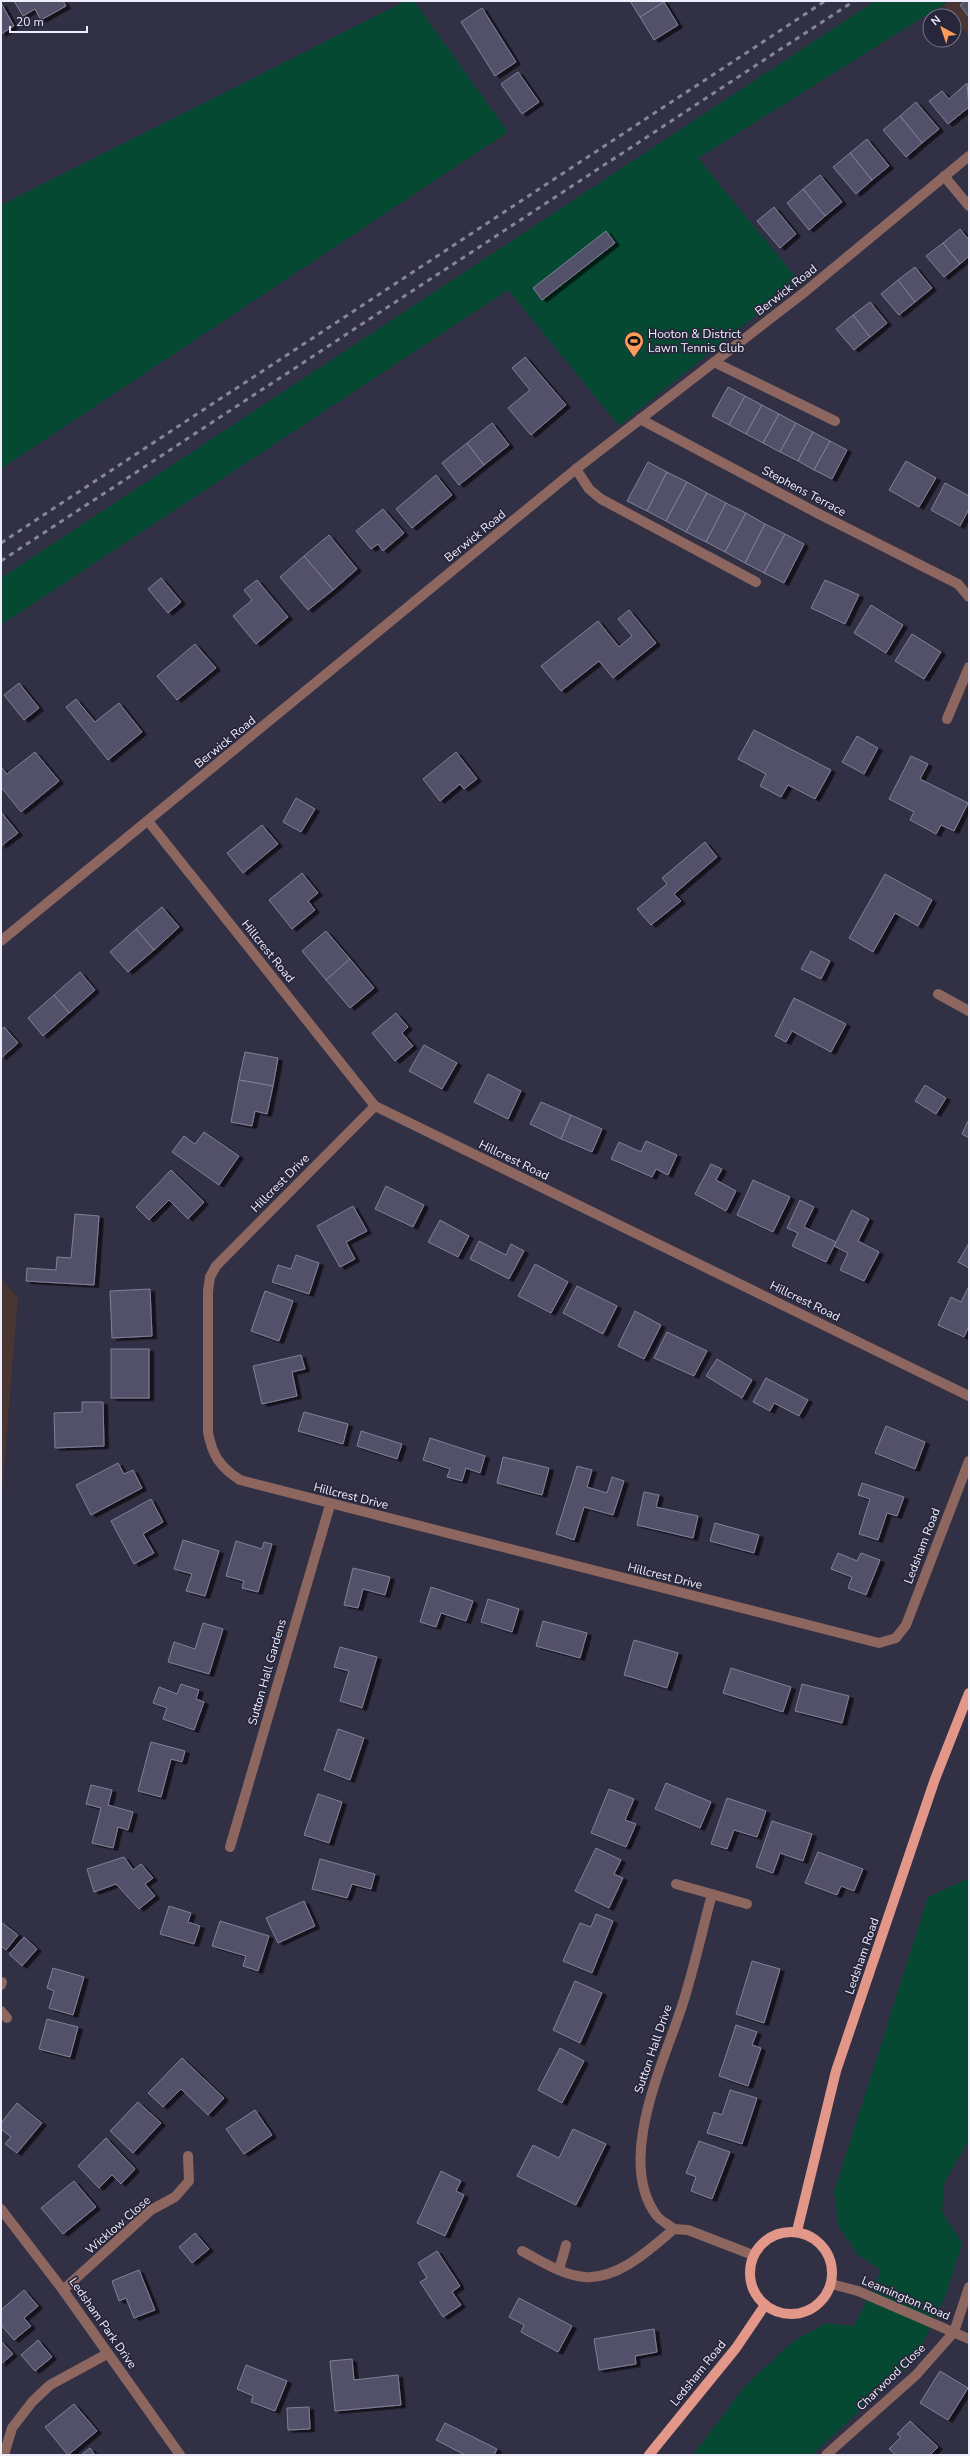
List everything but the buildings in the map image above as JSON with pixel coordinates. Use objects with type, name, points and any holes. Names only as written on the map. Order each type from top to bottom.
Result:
[{"type":"main road","name":"Ledsham Road","points":[[797,2231],[836,2071],[935,1779],[968,1697]]},
{"type":"main road","points":[[797,2231],[809,2235],[819,2242],[827,2252],[832,2263],[831,2284],[823,2299],[814,2308],[802,2313],[789,2314],[777,2312],[765,2305],[756,2295],[750,2282],[750,2268],[753,2255],[761,2244],[772,2236],[784,2232],[797,2231]]},
{"type":"main road","name":"Ledsham Road","points":[[649,2455],[736,2348],[765,2305]]},
{"type":"street","name":"Berwick Road","points":[[1,940],[148,822],[576,469],[806,291],[969,156]]},
{"type":"street","points":[[944,176],[969,206]]},
{"type":"street","points":[[714,362],[835,421]]},
{"type":"street","name":"Stephens Terrace","points":[[640,419],[819,514],[958,584],[969,597]]},
{"type":"street","points":[[576,469],[589,490],[601,499],[756,582]]},
{"type":"street","points":[[947,719],[969,667]]},
{"type":"street","name":"Hillcrest Road","points":[[148,822],[375,1106],[969,1396]]},
{"type":"street","points":[[938,994],[969,1011]]},
{"type":"street","name":"Hillcrest Drive","points":[[375,1106],[216,1266],[210,1277],[208,1292],[208,1432],[211,1448],[217,1461],[240,1480],[330,1505],[864,1640],[879,1643],[896,1638]]},
{"type":"street","name":"Ledsham Road","points":[[896,1638],[906,1625],[969,1461]]},
{"type":"street","name":"Sutton Hall Gardens","points":[[230,1847],[330,1505]]},
{"type":"street","points":[[676,1884],[747,1904]]},
{"type":"street","name":"Sutton Hall Drive","points":[[712,1894],[682,2005],[656,2074],[647,2109],[640,2159],[646,2192],[657,2216],[674,2229],[688,2230],[753,2255]]},
{"type":"street","name":"Wicklow Close","points":[[64,2290],[151,2210],[174,2197],[189,2181],[188,2156]]},
{"type":"street","name":"Ledsham Park Drive","points":[[1,2209],[64,2290],[107,2354],[180,2455]]},
{"type":"street","points":[[522,2251],[559,2270],[584,2277],[611,2273],[644,2253],[674,2229]]},
{"type":"street","points":[[559,2270],[566,2245]]},
{"type":"street","name":"Leamington Road","points":[[831,2284],[858,2291],[969,2339]]},
{"type":"street","name":"Charwood Close","points":[[826,2455],[916,2375],[954,2332],[969,2287]]},
{"type":"street","points":[[4,2455],[12,2428],[32,2402],[50,2385],[107,2354]]},
{"type":"shaded area","points":[[949,1],[969,1],[969,37],[962,28],[962,8],[946,8],[944,5]]},
{"type":"shaded area","points":[[1,1278],[18,1298],[1,1503]]},
{"type":"green space","points":[[406,1],[414,1],[508,132],[1,469],[1,205]]},
{"type":"green space","points":[[875,1],[949,1],[938,8],[922,8],[922,18],[698,158],[799,281],[619,426],[508,290],[1,625],[1,578]]},
{"type":"green space","points":[[969,1878],[969,2139],[944,2184],[942,2212],[962,2243],[947,2292],[915,2360],[812,2455],[693,2455],[744,2387],[792,2342],[826,2323],[854,2326],[881,2270],[858,2255],[838,2225],[834,2192],[928,1897]]},
{"type":"railway","points":[[1,543],[825,1]]},
{"type":"railway","points":[[1,561],[854,1]]},
{"type":"place","name":"Hooton & District Lawn Tennis Club","points":[[634,358]]}]
